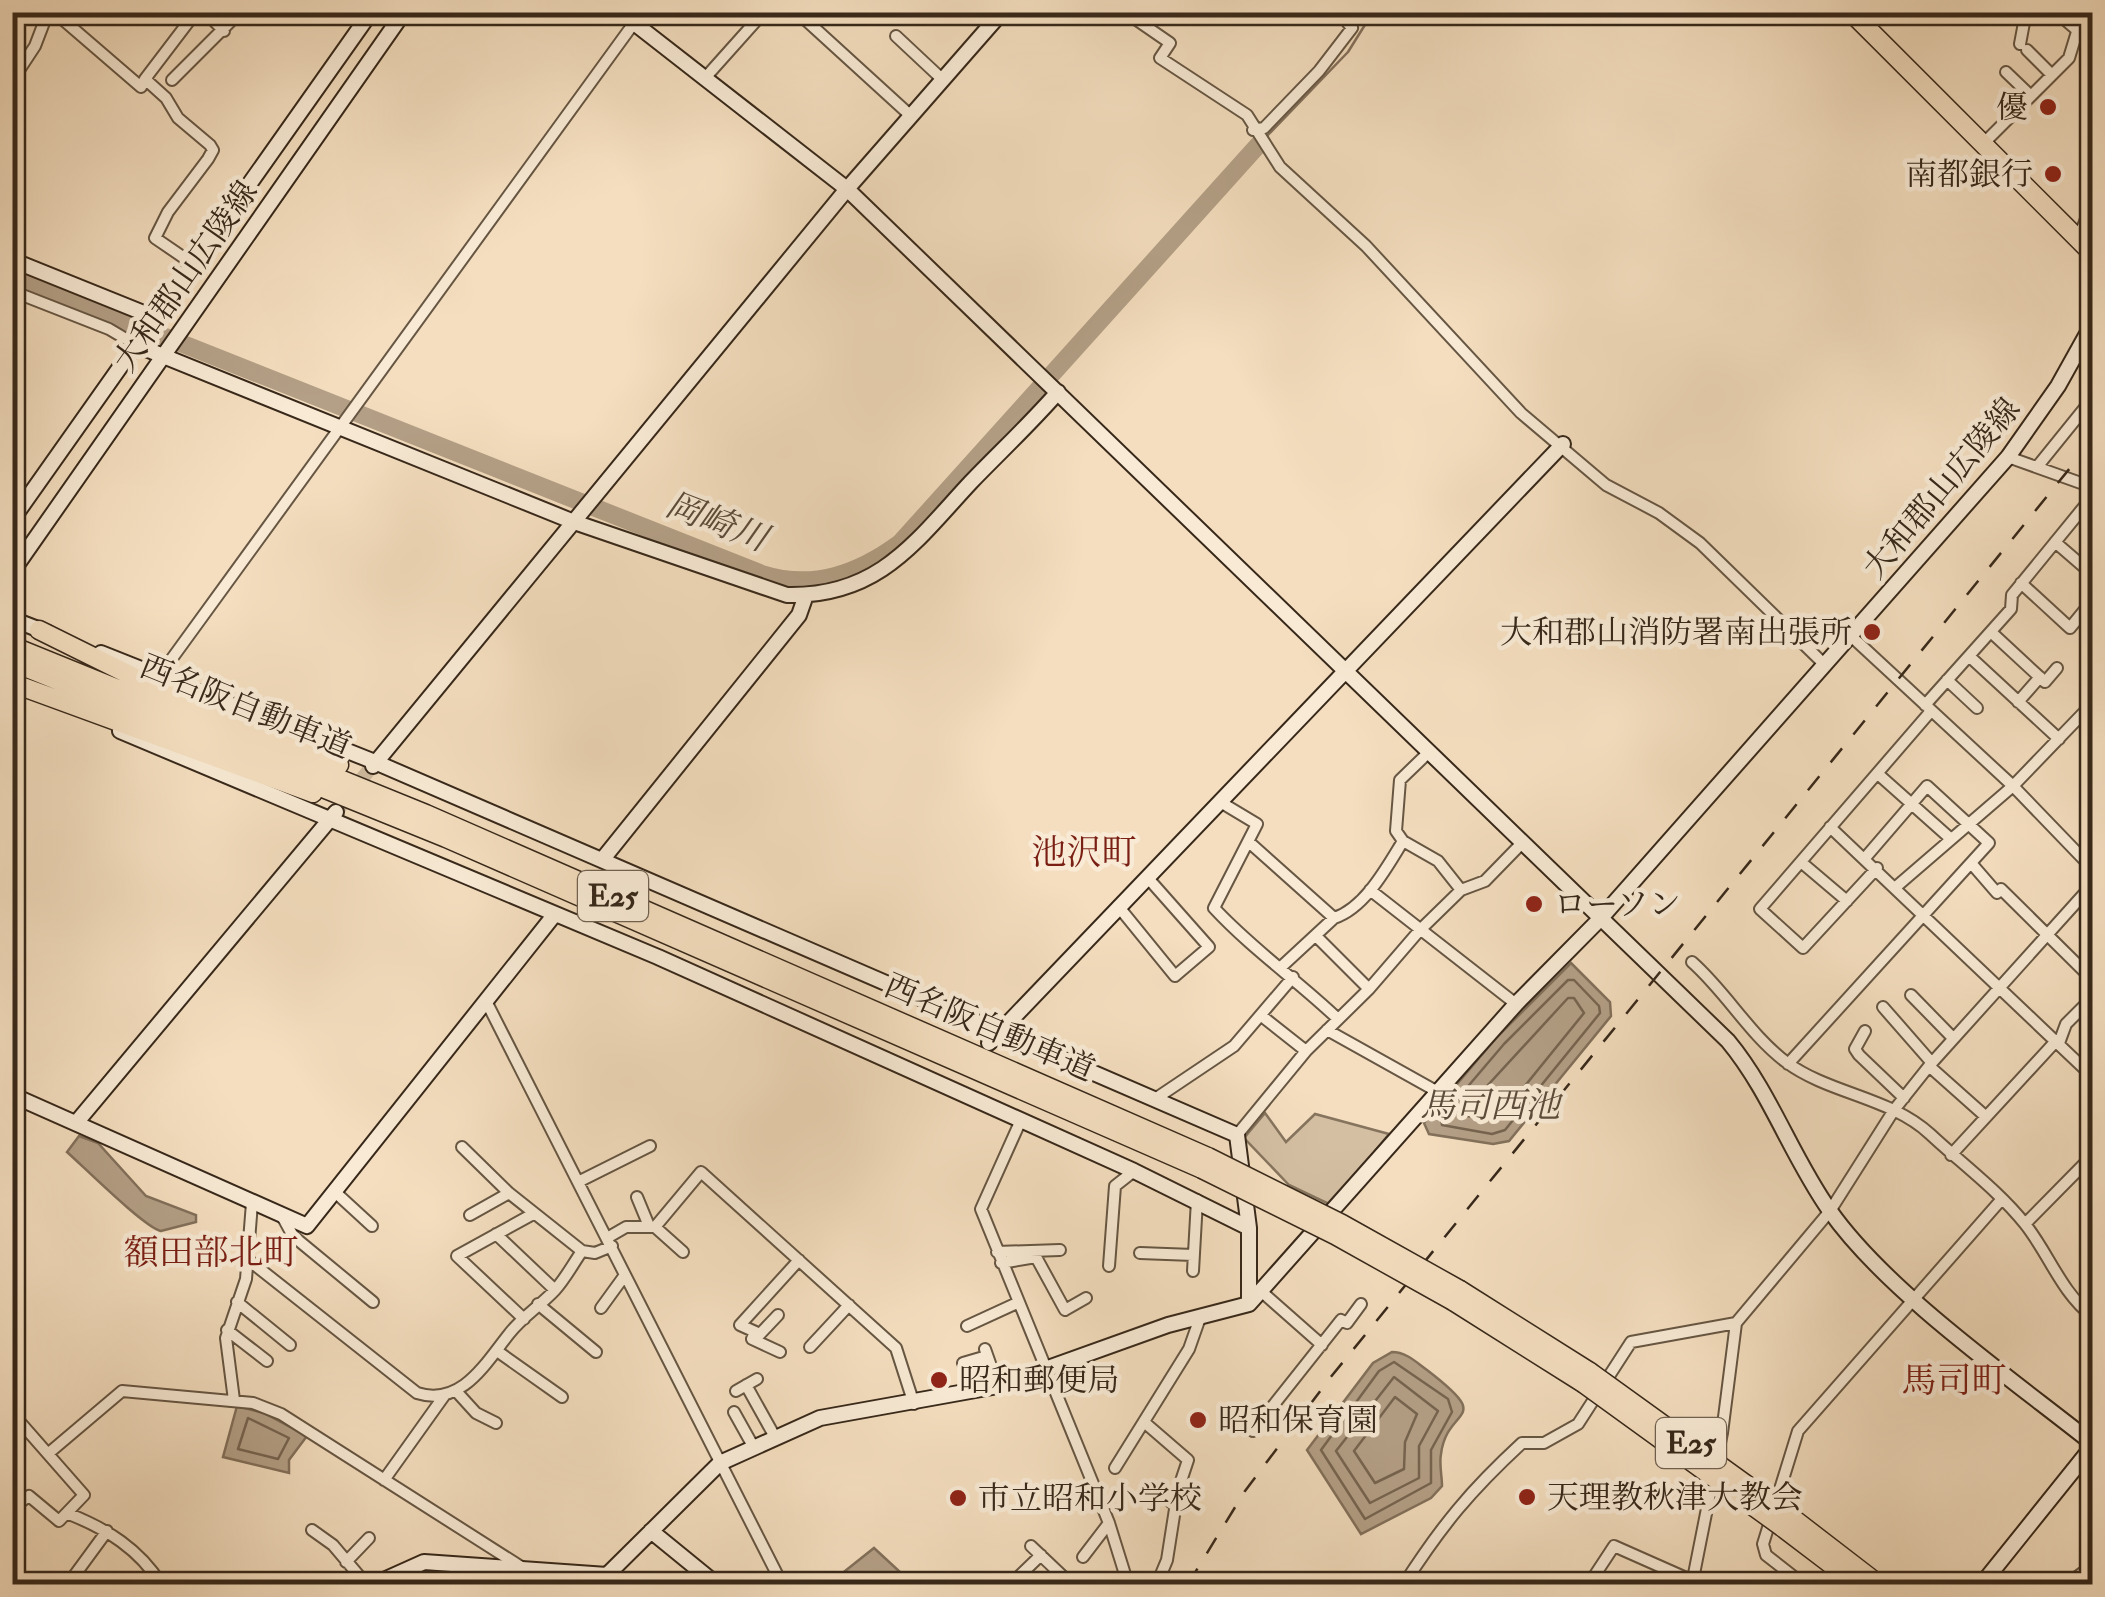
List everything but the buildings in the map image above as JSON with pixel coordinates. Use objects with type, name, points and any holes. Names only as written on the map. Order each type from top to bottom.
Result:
[{"type":"highway","points":[[1850,12],[2092,254]]},
{"type":"highway","points":[[39,630],[146,683],[304,748],[565,875]]},
{"type":"highway","name":"西名阪自動車道","points":[[12,646],[252,740],[565,875],[1205,1163],[1456,1296],[1586,1378],[1878,1584]]},
{"type":"highway","name":"西名阪自動車道","points":[[12,662],[446,838],[1205,1163]]},
{"type":"highway","points":[[12,683],[231,765],[446,838]]},
{"type":"highway","name":"西名阪自動車道","points":[[1786,1522],[1816,1553],[1855,1584]]},
{"type":"street","points":[[12,81],[36,46],[51,12],[140,87],[197,13]]},
{"type":"street","points":[[205,12],[224,31]]},
{"type":"street","points":[[167,85],[240,12]]},
{"type":"street","name":"大和郡山広陵線","points":[[12,520],[371,12]]},
{"type":"street","points":[[620,12],[848,189],[1522,842],[1748,1065],[1830,1211],[1914,1297],[2092,1445],[1982,1584]]},
{"type":"street","points":[[706,78],[764,12]]},
{"type":"street","points":[[797,12],[911,116]]},
{"type":"street","points":[[974,12],[989,27]]},
{"type":"street","points":[[372,766],[848,189],[1002,12]]},
{"type":"street","points":[[1125,12],[1170,42],[1160,58],[1248,116],[1254,132],[1269,146],[1280,167],[1366,246],[1522,413],[1563,444],[1606,485],[1659,513],[1700,543],[1824,664]]},
{"type":"street","points":[[1254,132],[1264,128],[1319,72],[1352,28],[1340,12]]},
{"type":"street","points":[[2026,12],[2023,47],[2052,75]]},
{"type":"street","points":[[2056,12],[2078,32]]},
{"type":"street","points":[[1984,143],[2070,58],[2083,12]]},
{"type":"street","name":"大和郡山広陵線","points":[[12,572],[400,14]]},
{"type":"street","points":[[160,675],[634,23]]},
{"type":"street","points":[[896,36],[943,80]]},
{"type":"street","points":[[2006,72],[2031,96]]},
{"type":"street","points":[[144,79],[167,85]]},
{"type":"street","points":[[167,85],[178,118],[213,150],[155,238],[193,264]]},
{"type":"street","points":[[2078,239],[2092,204]]},
{"type":"street","points":[[12,260],[155,320]]},
{"type":"street","points":[[12,291],[768,592],[806,596],[857,580],[903,556],[1056,390]]},
{"type":"street","name":"大和郡山広陵線","points":[[375,1584],[415,1564],[522,1567],[603,1580],[720,1463],[753,1446],[843,1412],[914,1405],[998,1386],[1201,1315],[1249,1304],[1516,1004],[1600,919],[2008,457],[2058,386],[2092,325]]},
{"type":"street","points":[[2038,467],[2092,399]]},
{"type":"street","points":[[993,1038],[1563,444]]},
{"type":"street","points":[[2008,457],[2092,487]]},
{"type":"street","points":[[1877,868],[1803,948],[1760,909],[1878,774],[1947,680],[2011,609],[2012,596],[2021,583],[2092,496]]},
{"type":"street","points":[[2055,542],[2092,574]]},
{"type":"street","points":[[2021,583],[2070,628],[2092,601]]},
{"type":"street","points":[[602,860],[798,616],[806,596]]},
{"type":"street","points":[[12,619],[160,675],[602,860],[993,1038],[1155,1098],[1237,1135]]},
{"type":"street","points":[[1991,632],[2045,682],[2057,668]]},
{"type":"street","points":[[1851,636],[2013,786],[2092,868]]},
{"type":"street","points":[[1969,656],[2059,739]]},
{"type":"street","points":[[2018,702],[2040,677]]},
{"type":"street","points":[[1947,680],[1976,708]]},
{"type":"street","points":[[12,683],[334,815],[556,914],[956,1083],[1021,1120],[1134,1170],[1249,1228]]},
{"type":"street","points":[[1897,886],[2013,786],[2092,704]]},
{"type":"street","points":[[1429,752],[1405,772],[1397,790],[1396,832],[1403,841],[1438,860],[1461,890]]},
{"type":"street","points":[[1878,774],[1950,839]]},
{"type":"street","points":[[1788,1064],[1989,843],[1927,786],[1865,858]]},
{"type":"street","points":[[1222,803],[1257,824],[1214,908],[1245,943],[1294,977],[1338,1019]]},
{"type":"street","points":[[76,1123],[334,815]]},
{"type":"street","points":[[1830,827],[1897,886],[2092,1076]]},
{"type":"street","points":[[1280,968],[1370,890],[1403,841]]},
{"type":"street","points":[[1249,1304],[1249,1228],[1237,1135],[1306,1051],[1369,989],[1419,931],[1461,890],[1485,881],[1522,842]]},
{"type":"street","points":[[1250,844],[1334,918]]},
{"type":"street","points":[[1801,862],[1847,901]]},
{"type":"street","points":[[1971,863],[1997,893],[2000,889],[2092,979]]},
{"type":"street","points":[[1118,906],[1175,976],[1209,947],[1147,878]]},
{"type":"street","points":[[1589,1584],[1614,1546],[1693,1583],[1722,1433],[1736,1324],[1830,1211],[1894,1110],[1930,1065],[1998,987],[2050,937],[2092,885]]},
{"type":"street","points":[[1370,890],[1516,1004]]},
{"type":"street","points":[[12,1094],[307,1226],[556,914]]},
{"type":"street","points":[[1316,936],[1369,989]]},
{"type":"street","points":[[1692,962],[1724,990],[1746,1022],[1788,1064],[1894,1110],[1928,1132],[2025,1224],[2054,1272],[2092,1316]]},
{"type":"street","points":[[1155,1098],[1234,1046],[1294,977]]},
{"type":"street","points":[[1911,995],[1952,1038]]},
{"type":"street","points":[[1951,1155],[1984,1115],[2057,1042],[2066,1024],[2092,998]]},
{"type":"street","points":[[486,1001],[782,1584]]},
{"type":"street","points":[[1882,1007],[1916,1040],[1912,1044],[1930,1065],[1984,1115]]},
{"type":"street","points":[[1263,1017],[1306,1051]]},
{"type":"street","points":[[1327,1030],[1438,1092]]},
{"type":"street","points":[[1864,1030],[1855,1049],[1904,1098]]},
{"type":"street","points":[[1021,1120],[981,1202],[1128,1584]]},
{"type":"street","points":[[580,1181],[650,1146]]},
{"type":"street","points":[[462,1147],[533,1214],[582,1251],[596,1253],[626,1227],[652,1226],[701,1172],[896,1348],[914,1405]]},
{"type":"street","points":[[2025,1224],[2092,1156]]},
{"type":"street","points":[[1109,1266],[1115,1186],[1134,1170]]},
{"type":"street","points":[[335,1192],[372,1226]]},
{"type":"street","points":[[470,1215],[509,1193]]},
{"type":"street","points":[[638,1197],[652,1226],[683,1252]]},
{"type":"street","points":[[1193,1272],[1196,1200]]},
{"type":"street","points":[[1803,1584],[1766,1555],[1763,1544],[1777,1486],[1798,1431],[2000,1200]]},
{"type":"street","points":[[234,1400],[227,1330],[238,1302],[252,1203]]},
{"type":"street","points":[[524,1319],[457,1256],[533,1214]]},
{"type":"street","points":[[282,1216],[293,1236],[373,1302]]},
{"type":"street","points":[[496,1234],[555,1290]]},
{"type":"street","points":[[999,1257],[1060,1250]]},
{"type":"street","points":[[384,1480],[444,1396],[456,1390],[498,1351],[555,1290],[582,1251]]},
{"type":"street","points":[[1140,1252],[1193,1255]]},
{"type":"street","points":[[999,1257],[1036,1257],[1065,1310],[1087,1298]]},
{"type":"street","points":[[246,1258],[416,1393],[444,1396]]},
{"type":"street","points":[[778,1315],[760,1334],[740,1326],[798,1260]]},
{"type":"street","points":[[601,1308],[626,1275]]},
{"type":"street","points":[[1262,1292],[1322,1345]]},
{"type":"street","points":[[238,1302],[290,1345]]},
{"type":"street","points":[[966,1326],[1018,1303]]},
{"type":"street","points":[[538,1304],[596,1352]]},
{"type":"street","points":[[1254,1431],[1322,1345],[1361,1304]]},
{"type":"street","points":[[810,1348],[849,1306]]},
{"type":"street","points":[[1115,1468],[1188,1349],[1201,1315]]},
{"type":"street","points":[[1404,1584],[1448,1517],[1522,1443],[1544,1443],[1578,1424],[1631,1342],[1736,1324]]},
{"type":"street","points":[[227,1330],[267,1361]]},
{"type":"street","points":[[755,1332],[752,1338],[780,1352]]},
{"type":"street","points":[[498,1351],[562,1397]]},
{"type":"street","points":[[963,1364],[986,1353],[998,1386]]},
{"type":"street","points":[[757,1379],[741,1388],[775,1437]]},
{"type":"street","points":[[50,1452],[122,1390],[234,1400],[282,1414],[548,1584]]},
{"type":"street","points":[[456,1390],[476,1413],[496,1423]]},
{"type":"street","points":[[734,1412],[753,1446]]},
{"type":"street","points":[[12,1413],[84,1495],[59,1521],[29,1496],[12,1508]]},
{"type":"street","points":[[1144,1422],[1188,1460],[1174,1504],[1167,1560],[1157,1584]]},
{"type":"street","points":[[1156,1490],[1174,1504]]},
{"type":"street","points":[[69,1514],[107,1532],[136,1552],[161,1584]]},
{"type":"street","points":[[1083,1557],[1108,1524]]},
{"type":"street","points":[[312,1530],[366,1584]]},
{"type":"street","points":[[74,1576],[107,1532]]},
{"type":"street","points":[[651,1532],[716,1584]]},
{"type":"street","points":[[346,1562],[369,1538]]},
{"type":"street","points":[[1031,1546],[1066,1583]]},
{"type":"street","points":[[1011,1584],[1041,1555]]},
{"type":"street","points":[[460,1584],[477,1564]]},
{"type":"street","points":[[2067,1584],[2092,1566]]},
{"type":"shaded area","points":[[1265,1113],[1286,1142],[1315,1114],[1389,1134],[1331,1205],[1289,1185],[1244,1138]]},
{"type":"water","name":"馬司西池","points":[[1571,963],[1610,1002],[1611,1016],[1509,1141],[1493,1144],[1429,1134],[1424,1123],[1497,1037]]},
{"type":"water","points":[[79,1136],[98,1143],[146,1196],[196,1215],[196,1222],[161,1231],[142,1220],[67,1152]]},
{"type":"water","points":[[1392,1352],[1406,1356],[1448,1387],[1459,1399],[1462,1414],[1445,1438],[1440,1458],[1442,1486],[1431,1498],[1361,1534],[1307,1450],[1373,1363]]},
{"type":"water","points":[[237,1406],[264,1413],[307,1436],[289,1460],[289,1473],[223,1457]]},
{"type":"water","points":[[874,1548],[913,1584],[846,1584],[840,1575]]},
{"type":"waterway","points":[[1267,136],[1348,52],[1373,12]]},
{"type":"waterway","name":"岡崎川","points":[[12,276],[762,574],[781,579],[817,579],[851,571],[900,543],[1260,143]]},
{"type":"tunnel","points":[[336,812],[369,770]]},
{"type":"railway","points":[[1188,1584],[1245,1491],[1330,1378],[2092,441]]},
{"type":"place","name":"優","points":[[2048,107]]},
{"type":"place","name":"南都銀行","points":[[2053,174]]},
{"type":"place","name":"大和郡山消防署南出張所","points":[[1872,632]]},
{"type":"place","name":"ローソン","points":[[1534,904]]},
{"type":"place","name":"昭和郵便局","points":[[939,1380]]},
{"type":"place","name":"昭和保育園","points":[[1198,1420]]},
{"type":"place","name":"天理教秋津大教会","points":[[1527,1497]]},
{"type":"place","name":"市立昭和小学校","points":[[958,1498]]},
{"type":"district","name":"池沢町","points":[[1084,852]]},
{"type":"district","name":"額田部北町","points":[[211,1252]]},
{"type":"district","name":"馬司町","points":[[1954,1380]]}]
